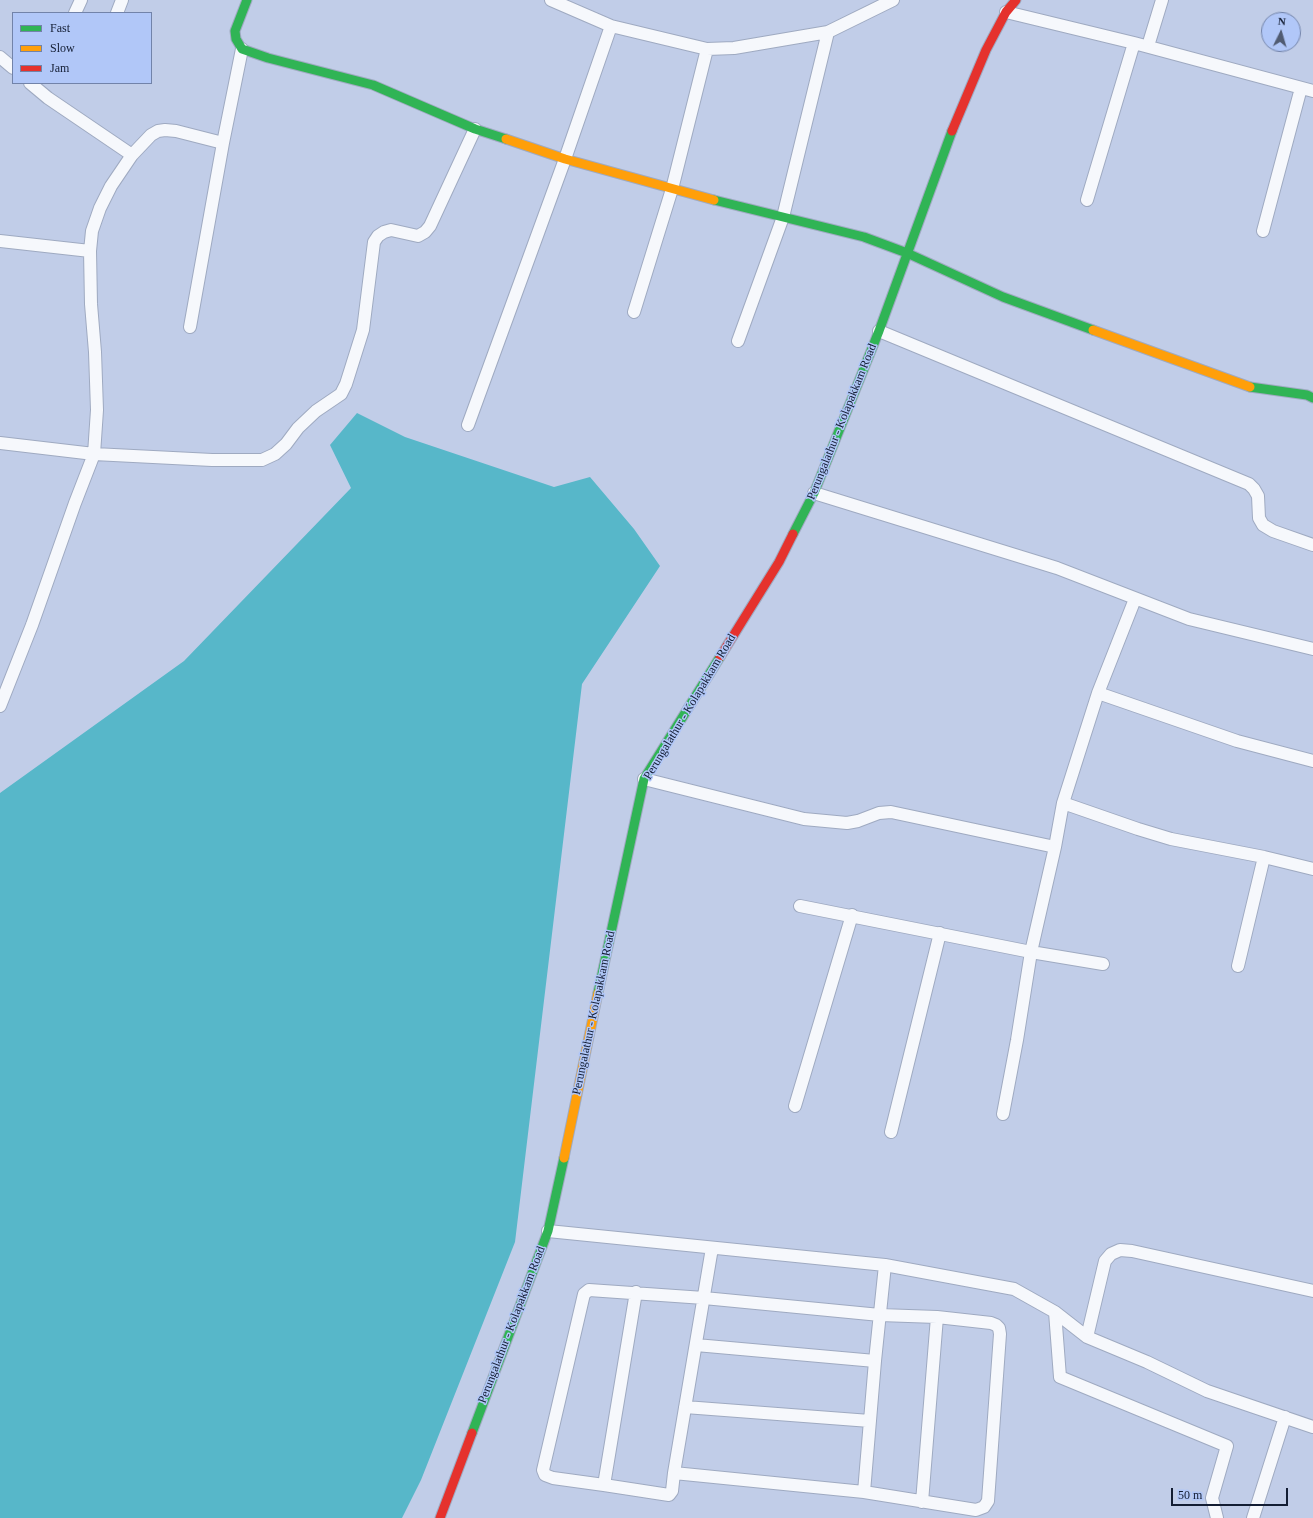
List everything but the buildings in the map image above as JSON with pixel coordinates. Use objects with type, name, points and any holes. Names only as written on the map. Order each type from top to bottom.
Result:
[{"type":"main road","points":[[247,0],[236,31],[236,39],[242,49],[268,58],[373,85],[475,129],[565,159],[672,189],[864,237],[908,253],[1003,297],[1245,386],[1313,398]]},
{"type":"main road","name":"Perungalathur - Kolapakkam Road","points":[[440,1518],[548,1231],[644,779],[779,562],[814,493],[879,331],[948,140],[986,50],[1006,12],[1016,0]]},
{"type":"street","points":[[75,12],[81,0]]},
{"type":"street","points":[[117,12],[122,0]]},
{"type":"street","points":[[551,0],[611,26],[707,49],[734,48],[828,32],[893,0]]},
{"type":"street","points":[[1148,46],[1162,0]]},
{"type":"street","points":[[1006,12],[1134,42],[1313,91]]},
{"type":"street","points":[[468,425],[565,159],[611,26]]},
{"type":"street","points":[[738,341],[783,216],[828,32]]},
{"type":"street","points":[[1087,200],[1134,42]]},
{"type":"street","points":[[190,327],[223,143],[242,49]]},
{"type":"street","points":[[634,312],[672,189],[707,49]]},
{"type":"street","points":[[0,57],[12,67]]},
{"type":"street","points":[[31,84],[48,98],[132,155]]},
{"type":"street","points":[[1263,232],[1301,88]]},
{"type":"street","points":[[0,443],[94,454],[212,460],[262,460],[275,454],[286,444],[298,428],[316,411],[341,394],[346,384],[363,330],[374,242],[378,236],[391,230],[418,236],[425,232],[430,226],[475,129]]},
{"type":"street","points":[[0,706],[32,625],[94,454],[97,410],[95,352],[91,304],[90,251],[92,231],[100,208],[111,186],[132,155],[158,131],[176,131],[223,143]]},
{"type":"street","points":[[0,241],[90,251]]},
{"type":"street","points":[[879,331],[1249,484],[1258,496],[1259,518],[1263,525],[1274,531],[1313,545]]},
{"type":"street","points":[[814,493],[1057,568],[1189,619],[1313,649]]},
{"type":"street","points":[[1003,1114],[1031,952],[1055,847],[1063,802],[1098,692],[1135,598]]},
{"type":"street","points":[[1098,692],[1237,741],[1313,761]]},
{"type":"street","points":[[644,779],[804,819],[847,823],[858,821],[880,813],[890,812],[1055,847]]},
{"type":"street","points":[[1063,802],[1138,829],[1171,839],[1264,857],[1313,869]]},
{"type":"street","points":[[1238,966],[1264,857]]},
{"type":"street","points":[[800,906],[852,915],[1031,952],[1103,964]]},
{"type":"street","points":[[794,1106],[852,915]]},
{"type":"street","points":[[891,1132],[940,933]]},
{"type":"street","points":[[548,1231],[885,1265],[1014,1289],[1055,1312],[1087,1337],[1147,1362],[1208,1391],[1313,1427]]},
{"type":"street","points":[[674,1473],[864,1492],[976,1510],[981,1509],[988,1501],[999,1328],[991,1323],[937,1317],[880,1315],[704,1298],[636,1292],[589,1290],[584,1294],[543,1470],[545,1475],[548,1477],[669,1495],[672,1491],[674,1473],[685,1406],[696,1345],[704,1298],[712,1248]]},
{"type":"street","points":[[1087,1337],[1105,1261],[1111,1254],[1120,1250],[1132,1251],[1313,1292]]},
{"type":"street","points":[[864,1492],[885,1265]]},
{"type":"street","points":[[604,1485],[636,1292]]},
{"type":"street","points":[[1055,1312],[1060,1377],[1227,1446],[1212,1498],[1217,1518]]},
{"type":"street","points":[[922,1502],[937,1317]]},
{"type":"street","points":[[696,1345],[875,1361]]},
{"type":"street","points":[[685,1406],[870,1421]]},
{"type":"street","points":[[1253,1518],[1285,1417]]},
{"type":"water","points":[[357,413],[405,437],[554,487],[590,477],[634,529],[660,566],[582,684],[515,1242],[421,1480],[402,1518],[0,1518],[0,793],[184,661],[351,488],[330,445]]},
{"type":"traffic: fast","points":[[247,0],[235,31],[236,39],[242,49],[268,58],[373,85],[475,129],[506,139]]},
{"type":"traffic: fast","points":[[793,534],[814,493],[879,331],[952,131]]},
{"type":"traffic: fast","points":[[714,200],[864,237],[907,253],[1003,297],[1093,330]]},
{"type":"traffic: fast","points":[[1250,387],[1307,395],[1313,398]]},
{"type":"traffic: fast","points":[[598,993],[644,779],[720,657]]},
{"type":"traffic: fast","points":[[472,1433],[548,1231],[564,1158]]},
{"type":"traffic: slow","points":[[506,139],[565,159],[714,200]]},
{"type":"traffic: slow","points":[[1093,330],[1250,387]]},
{"type":"traffic: slow","points":[[564,1158],[598,993]]},
{"type":"traffic: jam","points":[[952,131],[986,50],[1006,12],[1016,0]]},
{"type":"traffic: jam","points":[[720,657],[779,562],[793,534]]},
{"type":"traffic: jam","points":[[440,1518],[472,1433]]}]
